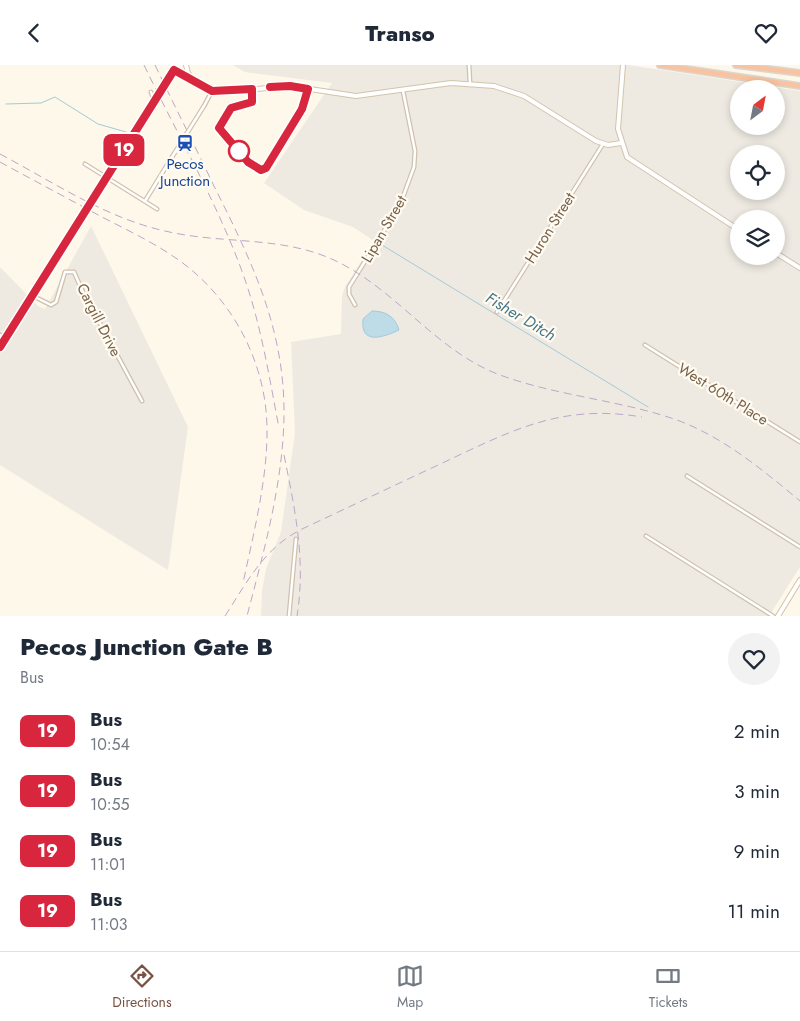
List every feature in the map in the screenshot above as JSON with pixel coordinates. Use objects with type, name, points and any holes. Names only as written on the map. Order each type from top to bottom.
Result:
[{"type":"highway","points":[[660,65],[800,86]]},
{"type":"highway","points":[[736,65],[800,73]]},
{"type":"street","points":[[0,347],[178,65]]},
{"type":"street","points":[[186,65],[188,73],[198,85]]},
{"type":"street","points":[[469,65],[470,83]]},
{"type":"street","points":[[623,65],[618,123],[621,143],[627,157],[730,224]]},
{"type":"street","points":[[173,72],[212,91],[229,92],[290,86],[356,96],[403,91],[439,84],[470,83],[505,89],[524,97],[603,144],[621,143]]},
{"type":"street","points":[[144,201],[212,91]]},
{"type":"street","name":"Lipan Street","points":[[355,305],[348,294],[350,287],[400,205],[415,161],[403,91]]},
{"type":"street","points":[[106,177],[153,98],[151,92]]},
{"type":"street","name":"Huron Street","points":[[497,312],[603,144]]},
{"type":"street","points":[[85,164],[157,209]]},
{"type":"street","points":[[785,259],[800,268]]},
{"type":"street","name":"Cargill Drive","points":[[33,295],[51,305],[56,302],[65,272],[74,272],[142,401]]},
{"type":"street","points":[[0,335],[5,339]]},
{"type":"street","name":"West 60th Place","points":[[645,345],[800,442]]},
{"type":"street","points":[[687,476],[800,547]]},
{"type":"street","points":[[646,537],[773,616]]},
{"type":"street","points":[[289,616],[296,539]]},
{"type":"street","points":[[778,616],[800,580]]},
{"type":"shaded area","points":[[233,65],[628,65],[730,80],[730,135],[785,135],[785,89],[800,91],[800,567],[769,616],[261,616],[262,591],[266,569],[281,532],[295,433],[291,342],[341,334],[342,296],[345,287],[374,241],[353,227],[304,210],[264,183],[332,83],[245,72]]},
{"type":"shaded area","points":[[91,226],[188,427],[168,570],[0,465],[0,267],[38,306],[45,309]]},
{"type":"water","points":[[372,311],[389,315],[395,321],[399,330],[380,337],[369,336],[363,328],[363,319]]},
{"type":"waterway","name":"Fisher Ditch","points":[[6,104],[41,103],[55,97],[98,124],[126,132]]},
{"type":"waterway","name":"Fisher Ditch","points":[[382,245],[648,407]]},
{"type":"railway","points":[[144,65],[209,194],[233,247],[260,331],[279,428]]},
{"type":"railway","points":[[155,65],[240,240],[263,295],[279,353],[283,384],[284,416],[280,466],[272,517],[247,616]]},
{"type":"railway","points":[[0,154],[80,198],[143,225],[185,235],[287,246],[327,257],[351,269],[372,283],[433,334],[476,364],[522,382],[633,407],[694,427],[742,455],[800,501]]},
{"type":"railway","points":[[0,162],[161,248],[199,277],[217,295],[232,315],[254,359],[266,408],[265,470],[243,583]]},
{"type":"railway","points":[[225,616],[257,567],[277,546],[302,529],[487,442],[535,423],[585,414],[642,417]]},
{"type":"railway","points":[[284,455],[300,555],[297,616]]},
{"type":"bus line","name":"19","points":[[0,347],[174,70],[198,85],[212,91],[229,92],[252,89],[252,102],[231,108],[219,128],[248,162],[261,170],[266,168],[304,106],[308,89],[290,86],[270,87]]},
{"type":"place","name":"Pecos Junction","points":[[185,143]]}]
